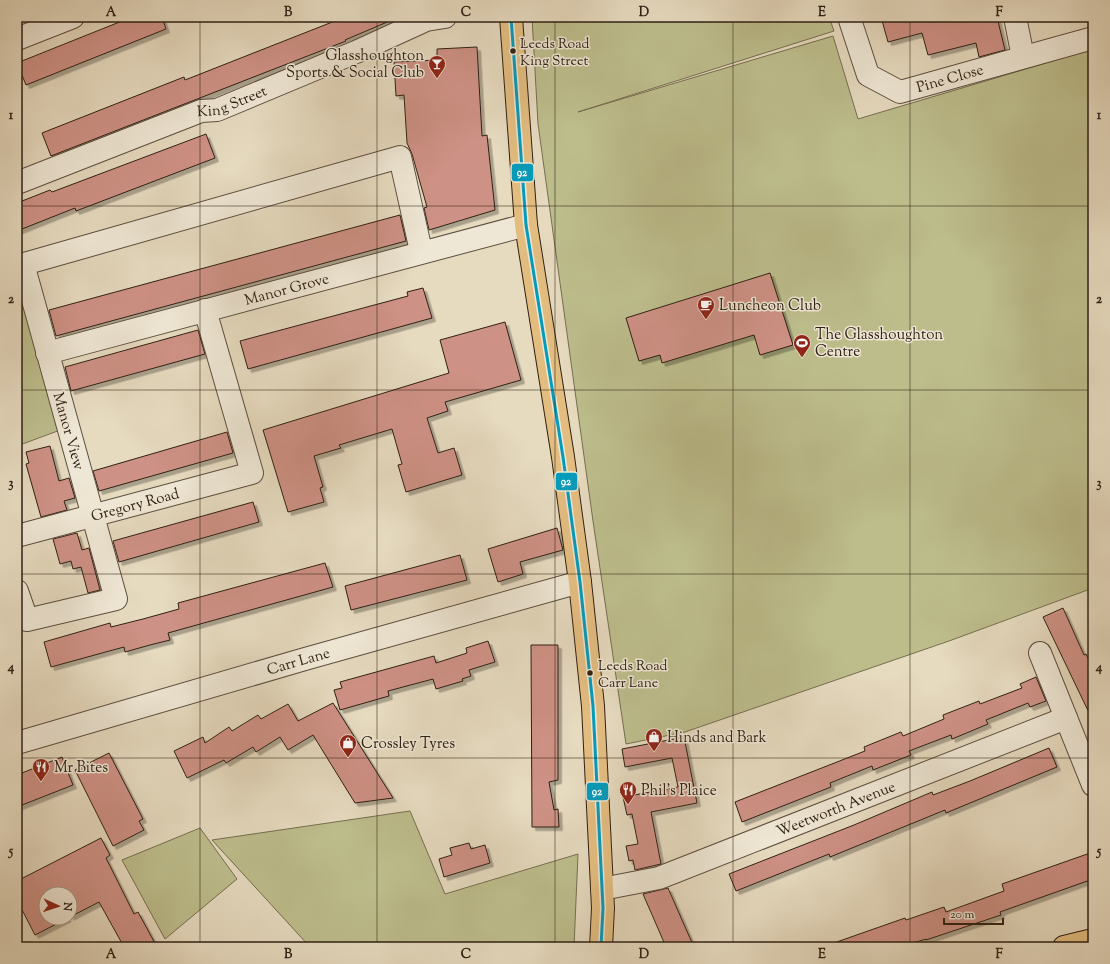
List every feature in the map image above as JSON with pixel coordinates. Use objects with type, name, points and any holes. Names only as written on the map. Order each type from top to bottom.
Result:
[{"type":"main road","points":[[511,17],[526,225],[563,457],[580,582],[593,706],[602,899],[601,947]]},
{"type":"main road","points":[[602,899],[613,947]]},
{"type":"main road","points":[[1064,947],[1093,940]]},
{"type":"street","points":[[17,39],[73,17]]},
{"type":"street","name":"King Street","points":[[17,184],[201,112],[218,110],[339,60],[426,20],[445,17]]},
{"type":"street","name":"Pine Close","points":[[849,17],[868,75],[900,92],[1093,38]]},
{"type":"street","points":[[1015,17],[1023,57]]},
{"type":"street","points":[[20,265],[400,157],[421,251]]},
{"type":"street","name":"Manor Grove","points":[[47,353],[421,251],[526,225]]},
{"type":"street","name":"Manor View","points":[[17,591],[27,620],[116,599],[47,353],[20,265]]},
{"type":"street","name":"Gregory Road","points":[[17,536],[252,473],[205,310]]},
{"type":"street","name":"Carr Lane","points":[[17,743],[305,659],[580,582]]},
{"type":"street","points":[[1040,653],[1093,785]]},
{"type":"street","name":"Weetworth Avenue","points":[[602,899],[1066,718]]},
{"type":"green space","name":"The Glasshoughton Centre","points":[[532,17],[829,17],[834,31],[578,112],[833,36],[858,119],[1093,49],[1093,588],[949,641],[685,732],[626,744],[593,521],[538,124]]},
{"type":"green space","points":[[17,270],[63,429],[17,446]]},
{"type":"green space","points":[[410,811],[445,894],[578,854],[574,947],[310,947],[212,840]]},
{"type":"green space","points":[[200,828],[237,879],[165,939],[122,860]]},
{"type":"building","points":[[132,17],[162,17],[166,29],[26,85],[17,63]]},
{"type":"building","points":[[345,17],[399,17],[345,40],[346,41],[51,156],[42,133],[184,77],[185,80]]},
{"type":"building","points":[[881,17],[997,17],[1005,50],[979,57],[976,43],[928,55],[922,33],[888,42]]},
{"type":"building","points":[[477,47],[482,136],[487,135],[495,210],[429,230],[424,208],[427,207],[412,154],[407,143],[404,95],[396,96],[394,62],[437,60],[437,49]]},
{"type":"building","points":[[206,134],[215,158],[76,211],[75,208],[17,231],[17,203],[50,190],[52,192]]},
{"type":"building","points":[[400,215],[406,241],[56,336],[49,310]]},
{"type":"building","points":[[770,273],[793,345],[760,355],[754,335],[662,363],[660,355],[639,361],[626,318]]},
{"type":"building","points":[[423,288],[432,318],[248,369],[240,341],[408,296],[407,292]]},
{"type":"building","points":[[505,322],[521,380],[445,402],[448,411],[427,418],[438,453],[454,448],[462,475],[406,492],[398,465],[402,464],[392,429],[339,445],[341,448],[314,456],[323,487],[320,488],[324,502],[288,512],[263,430],[449,373],[440,340]]},
{"type":"building","points":[[198,330],[205,354],[71,391],[65,367]]},
{"type":"building","points":[[227,432],[233,453],[99,491],[93,471]]},
{"type":"building","points":[[50,446],[59,481],[69,478],[75,498],[64,501],[67,510],[41,517],[26,464],[29,463],[26,452]]},
{"type":"building","points":[[253,502],[259,522],[119,562],[113,541]]},
{"type":"building","points":[[557,528],[563,550],[520,562],[523,574],[498,582],[488,549]]},
{"type":"building","points":[[77,533],[82,550],[89,548],[100,590],[88,593],[81,567],[73,569],[71,561],[60,564],[53,539]]},
{"type":"building","points":[[460,555],[467,580],[351,610],[345,586]]},
{"type":"building","points":[[325,563],[333,587],[168,633],[170,640],[125,652],[124,647],[51,667],[44,642],[110,623],[111,627],[179,609],[178,603]]},
{"type":"building","points":[[1063,608],[1084,655],[1086,654],[1093,669],[1093,721],[1043,617]]},
{"type":"building","points":[[488,641],[495,662],[469,670],[471,676],[462,679],[463,681],[436,689],[433,679],[388,691],[389,696],[340,710],[334,690],[342,688],[340,682],[434,656],[436,663],[467,653],[466,648]]},
{"type":"building","points":[[531,645],[558,645],[558,780],[549,782],[554,810],[558,809],[559,827],[532,827]]},
{"type":"building","points":[[1036,677],[1046,701],[1030,707],[1028,703],[986,720],[988,724],[969,732],[952,739],[951,735],[909,751],[911,755],[873,770],[872,766],[830,783],[831,787],[742,822],[735,802],[865,751],[864,747],[901,732],[903,736],[944,719],[943,715],[979,701],[980,704],[1022,688],[1020,684]]},
{"type":"building","points":[[333,703],[393,798],[355,803],[313,735],[288,750],[280,737],[256,752],[253,747],[226,763],[224,760],[187,778],[174,751],[203,737],[205,743],[229,727],[232,731],[258,715],[261,719],[288,704],[298,721]]},
{"type":"building","points":[[684,737],[697,803],[651,812],[661,864],[635,870],[633,860],[629,861],[626,846],[638,844],[632,814],[627,815],[623,797],[678,787],[672,758],[625,767],[622,749]]},
{"type":"building","points":[[1049,748],[1057,767],[946,813],[945,810],[830,857],[829,854],[736,891],[729,874],[854,825],[932,792],[933,795]]},
{"type":"building","points":[[109,753],[143,819],[139,821],[144,830],[113,846],[75,770]]},
{"type":"building","points":[[62,757],[73,785],[17,807],[17,775]]},
{"type":"building","points":[[101,838],[110,855],[106,858],[134,914],[138,912],[157,947],[124,947],[99,902],[78,913],[78,886],[38,886],[38,926],[52,926],[35,935],[17,900],[17,881]]},
{"type":"building","points":[[469,843],[471,849],[485,845],[490,863],[444,877],[439,859],[452,855],[450,848]]},
{"type":"building","points":[[1093,852],[1093,879],[1000,912],[1001,915],[900,947],[831,947],[831,944],[905,918],[906,920],[944,907],[946,912],[1004,891],[1002,884]]},
{"type":"building","points":[[668,888],[694,947],[666,947],[643,894]]},
{"type":"transit line","name":"92","points":[[511,17],[526,225],[563,457],[580,582],[593,706],[603,908],[601,947]]},
{"type":"place","name":"Leeds Road King Street","points":[[513,51]]},
{"type":"place","name":"Glasshoughton Sports & Social Club","points":[[437,79]]},
{"type":"place","name":"Luncheon Club","points":[[706,320]]},
{"type":"place","name":"The Glasshoughton Centre","points":[[802,358]]},
{"type":"place","name":"Leeds Road Carr Lane","points":[[590,673]]},
{"type":"place","name":"Hinds and Bark","points":[[654,752]]},
{"type":"place","name":"Crossley Tyres","points":[[348,758]]},
{"type":"place","name":"Mr Bites","points":[[41,782]]},
{"type":"place","name":"Phil's Plaice","points":[[628,805]]}]
